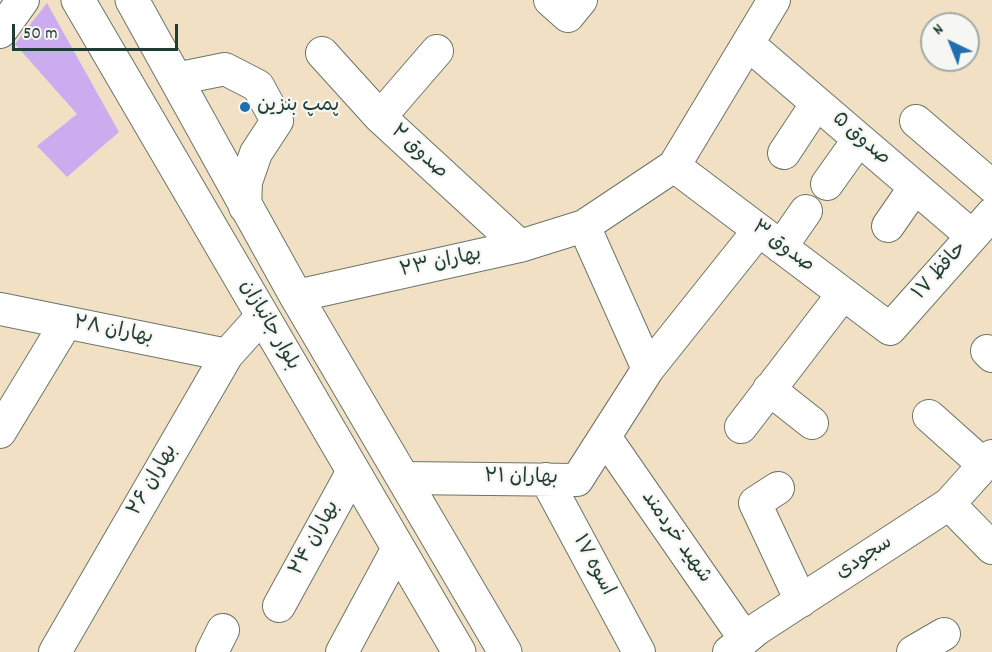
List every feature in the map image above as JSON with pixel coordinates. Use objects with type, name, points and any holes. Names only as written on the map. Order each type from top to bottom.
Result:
[{"type":"highway","name":"بلوار جانبازان","points":[[78,0],[459,652]]},
{"type":"highway","name":"بلوار جانبازان","points":[[132,0],[296,296],[506,652]]},
{"type":"street","points":[[0,32],[23,0]]},
{"type":"street","points":[[674,166],[748,44],[769,2]]},
{"type":"street","name":"صدوق ۵","points":[[748,44],[915,187],[982,225]]},
{"type":"street","points":[[380,117],[437,51]]},
{"type":"street","name":"صدوق ۲","points":[[322,53],[380,117],[520,246]]},
{"type":"street","points":[[176,79],[225,69],[258,87],[277,121],[256,153],[246,182],[245,207]]},
{"type":"street","points":[[784,153],[818,103]]},
{"type":"street","points":[[916,120],[992,186]]},
{"type":"street","points":[[827,184],[859,138]]},
{"type":"street","name":"بهاران ۲۳","points":[[296,296],[520,246],[584,226],[674,166]]},
{"type":"street","name":"صدوق ۳","points":[[674,166],[890,330]]},
{"type":"street","points":[[888,226],[915,187]]},
{"type":"street","name":"بهاران ۲۱","points":[[404,478],[577,480],[648,369],[770,239],[806,211]]},
{"type":"street","name":"حافظ ۱۷","points":[[890,330],[982,225]]},
{"type":"street","points":[[584,226],[648,369]]},
{"type":"street","points":[[741,427],[843,294]]},
{"type":"street","name":"بهاران ۲۸","points":[[0,309],[227,355]]},
{"type":"street","name":"بهاران ۲۶","points":[[55,652],[227,355],[262,316]]},
{"type":"street","points":[[0,432],[66,323]]},
{"type":"street","points":[[770,389],[812,423]]},
{"type":"street","points":[[929,416],[988,460]]},
{"type":"street","name":"شهید خردمند","points":[[605,437],[737,645]]},
{"type":"street","name":"سجودی","points":[[737,645],[949,504],[988,460]]},
{"type":"street","name":"بهاران ۲۴","points":[[279,606],[353,471]]},
{"type":"street","name":"اسوه ۱۷","points":[[546,479],[639,652]]},
{"type":"street","points":[[778,488],[755,503],[801,601]]},
{"type":"street","points":[[949,504],[992,548]]},
{"type":"street","points":[[342,652],[398,549]]},
{"type":"street","points":[[913,652],[944,634]]},
{"type":"building","points":[[47,3],[119,132],[67,177],[37,146],[77,114],[15,44]]},
{"type":"place","name":"پمپ بنزین","points":[[245,107]]}]
